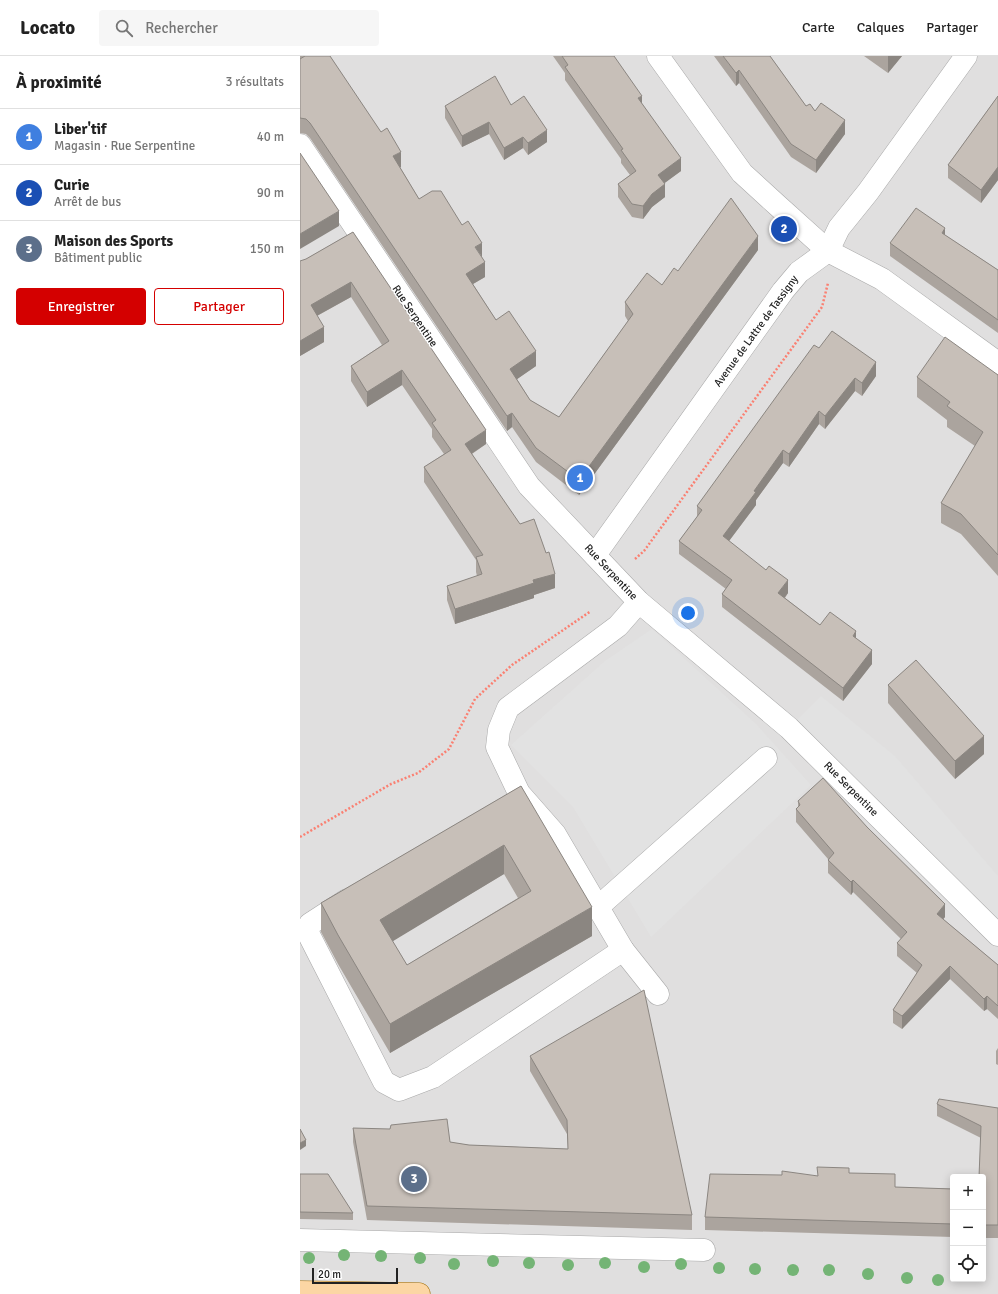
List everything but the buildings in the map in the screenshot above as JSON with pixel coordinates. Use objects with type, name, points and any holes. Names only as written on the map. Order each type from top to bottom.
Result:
[{"type":"main road","points":[[300,1292],[419,1294]]},
{"type":"street","points":[[658,56],[742,173],[828,251],[882,279],[998,363]]},
{"type":"street","name":"Avenue de Lattre de Tassigny","points":[[595,555],[783,291],[799,272],[828,251],[839,228],[868,192],[966,56]]},
{"type":"street","name":"Rue Serpentine","points":[[300,144],[349,236],[529,486],[639,602],[789,728],[998,935]]},
{"type":"street","points":[[639,602],[618,626],[508,708],[499,730],[497,747],[519,793],[555,834],[623,950],[658,994]]},
{"type":"street","points":[[598,908],[766,758]]},
{"type":"street","points":[[499,805],[519,793]]},
{"type":"street","points":[[366,888],[310,924],[308,933],[384,1082],[399,1090],[433,1077],[623,950]]},
{"type":"street","points":[[300,1240],[704,1250]]},
{"type":"path","points":[[300,837],[391,784],[418,773],[449,748],[475,699],[512,665],[602,604],[644,551],[822,307],[828,286],[828,251]]},
{"type":"shaded area","points":[[300,56],[998,56],[998,1294],[300,1294]]},
{"type":"shaded area","points":[[652,629],[756,724],[811,785],[651,937],[573,807],[511,745],[605,661]]},
{"type":"shaded area","points":[[821,696],[895,756],[998,876],[998,935],[789,728]]},
{"type":"place","name":"Curie","points":[[784,229]]},
{"type":"place","name":"Liber'tif","points":[[580,478]]},
{"type":"place","name":"Maison des Sports","points":[[414,1179]]}]
